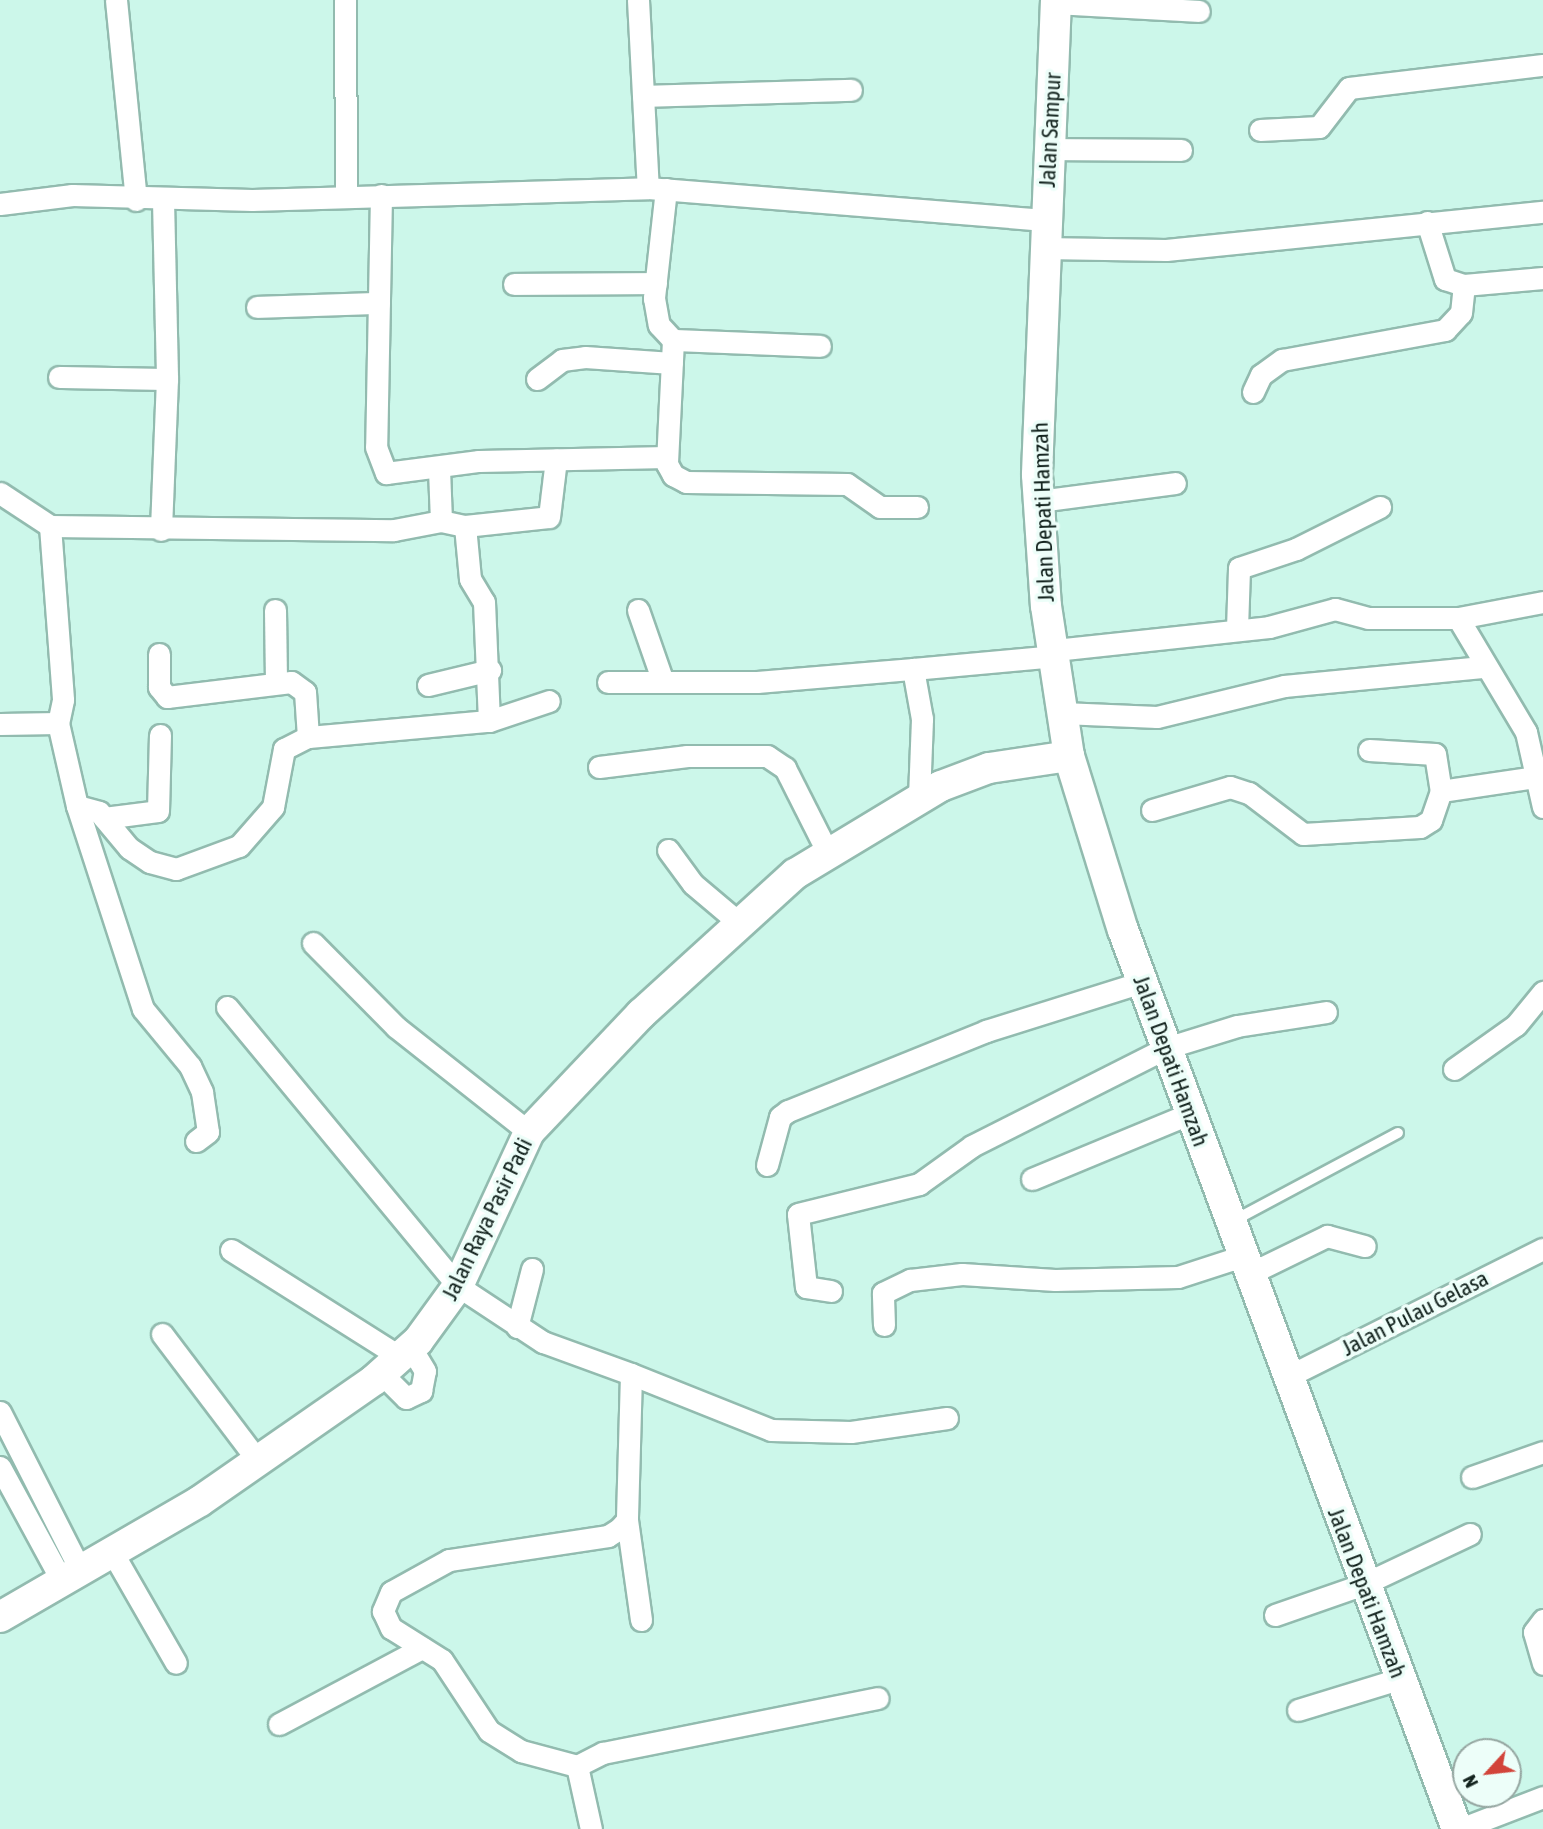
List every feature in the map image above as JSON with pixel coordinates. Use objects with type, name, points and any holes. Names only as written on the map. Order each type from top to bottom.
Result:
[{"type":"main road","name":"Jalan Sampur","points":[[1044,242],[1056,2]]},
{"type":"main road","name":"Jalan Depati Hamzah","points":[[1044,242],[1039,501],[1069,757],[1166,1048],[1399,1679],[1459,1829]]},
{"type":"main road","name":"Jalan Raya Pasir Padi","points":[[0,1617],[258,1461],[397,1360],[458,1286],[529,1132],[738,922],[828,853],[919,796],[989,768],[1069,757]]},
{"type":"street","points":[[116,0],[136,200]]},
{"type":"street","points":[[345,0],[346,196]]},
{"type":"street","points":[[638,0],[643,96],[657,189],[656,283],[659,325],[673,340],[820,345]]},
{"type":"street","points":[[1056,2],[1199,11]]},
{"type":"street","points":[[1259,130],[1320,128],[1349,88],[1543,65]]},
{"type":"street","points":[[643,96],[851,90]]},
{"type":"street","points":[[1049,149],[1181,150]]},
{"type":"street","points":[[0,204],[72,195],[163,200],[657,189],[1044,242],[1166,250],[1543,212]]},
{"type":"street","points":[[381,195],[381,467],[386,473],[556,460],[667,457]]},
{"type":"street","points":[[161,530],[167,379],[163,200]]},
{"type":"street","points":[[1427,222],[1445,279],[1464,285],[1543,278]]},
{"type":"street","points":[[514,284],[656,283]]},
{"type":"street","points":[[1253,392],[1261,375],[1282,360],[1444,330],[1461,313],[1464,285]]},
{"type":"street","points":[[257,307],[379,303]]},
{"type":"street","points":[[673,340],[667,457],[673,475],[686,482],[844,484],[880,507],[917,507]]},
{"type":"street","points":[[537,379],[562,360],[584,357],[672,363]]},
{"type":"street","points":[[59,377],[167,379]]},
{"type":"street","points":[[0,493],[50,526],[161,530],[394,530],[441,521],[465,526],[549,517],[556,460]]},
{"type":"street","points":[[439,469],[441,521]]},
{"type":"street","points":[[1039,501],[1175,482]]},
{"type":"street","points":[[1237,629],[1240,568],[1296,549],[1380,507]]},
{"type":"street","points":[[50,526],[63,700],[58,723],[77,806],[143,1009],[190,1066],[202,1092],[208,1132],[197,1141]]},
{"type":"street","points":[[465,526],[470,579],[484,602],[490,670],[489,720]]},
{"type":"street","points":[[608,682],[662,679],[757,682],[913,669],[1237,629],[1335,609],[1368,618],[1458,618],[1543,602]]},
{"type":"street","points":[[275,610],[276,684]]},
{"type":"street","points":[[638,610],[662,679]]},
{"type":"street","points":[[1458,618],[1482,667],[1526,732],[1540,776],[1543,807]]},
{"type":"street","points":[[159,654],[159,687],[167,697],[291,682],[305,692],[308,737]]},
{"type":"street","points":[[1062,713],[1157,717],[1284,686],[1482,667]]},
{"type":"street","points":[[913,669],[922,719],[919,796]]},
{"type":"street","points":[[428,685],[490,670]]},
{"type":"street","points":[[77,806],[104,818],[150,862],[176,869],[211,861],[256,830],[282,783],[284,749],[308,737],[489,720],[549,701]]},
{"type":"street","points":[[0,724],[58,723]]},
{"type":"street","points":[[104,818],[158,811],[160,735]]},
{"type":"street","points":[[1152,810],[1230,787],[1249,793],[1303,834],[1420,827],[1431,820],[1441,791],[1435,754],[1369,750]]},
{"type":"street","points":[[599,767],[687,756],[766,755],[785,768],[828,853]]},
{"type":"street","points":[[1441,791],[1540,776]]},
{"type":"street","points":[[668,850],[693,884],[738,922]]},
{"type":"street","points":[[313,943],[396,1027],[529,1132]]},
{"type":"street","points":[[767,1165],[780,1117],[788,1111],[986,1031],[1142,982]]},
{"type":"street","points":[[1454,1069],[1516,1025],[1543,992]]},
{"type":"street","points":[[227,1007],[458,1286],[517,1327],[771,1430],[851,1432],[947,1418]]},
{"type":"street","points":[[831,1291],[806,1287],[798,1214],[919,1184],[972,1146],[1166,1048],[1237,1026],[1326,1012]]},
{"type":"street","points":[[1032,1179],[1191,1113]]},
{"type":"street","points":[[884,1325],[883,1293],[902,1281],[962,1274],[1055,1280],[1178,1277],[1246,1265],[1327,1236],[1365,1246]]},
{"type":"street","name":"Jalan Pulau Gelasa","points":[[1287,1377],[1543,1248]]},
{"type":"street","points":[[231,1250],[397,1360]]},
{"type":"street","points":[[517,1327],[532,1269]]},
{"type":"street","points":[[162,1334],[258,1461]]},
{"type":"street","points":[[631,1374],[627,1520],[641,1620]]},
{"type":"street","points":[[0,1412],[71,1575]]},
{"type":"street","points":[[1472,1476],[1543,1451]]},
{"type":"street","points":[[0,1467],[71,1575]]},
{"type":"street","points":[[627,1520],[608,1536],[449,1560],[390,1592],[383,1611],[391,1628],[442,1660],[489,1731],[521,1751],[577,1766],[603,1753],[878,1698]]},
{"type":"street","points":[[1275,1615],[1364,1584],[1470,1534]]},
{"type":"street","points":[[111,1550],[176,1663]]},
{"type":"street","points":[[1543,1620],[1534,1632],[1543,1664]]},
{"type":"street","points":[[279,1724],[422,1648]]},
{"type":"street","points":[[1298,1710],[1399,1679]]},
{"type":"street","points":[[577,1766],[591,1829]]},
{"type":"street","points":[[1459,1829],[1543,1797]]},
{"type":"lane","points":[[1230,1222],[1398,1133]]}]
